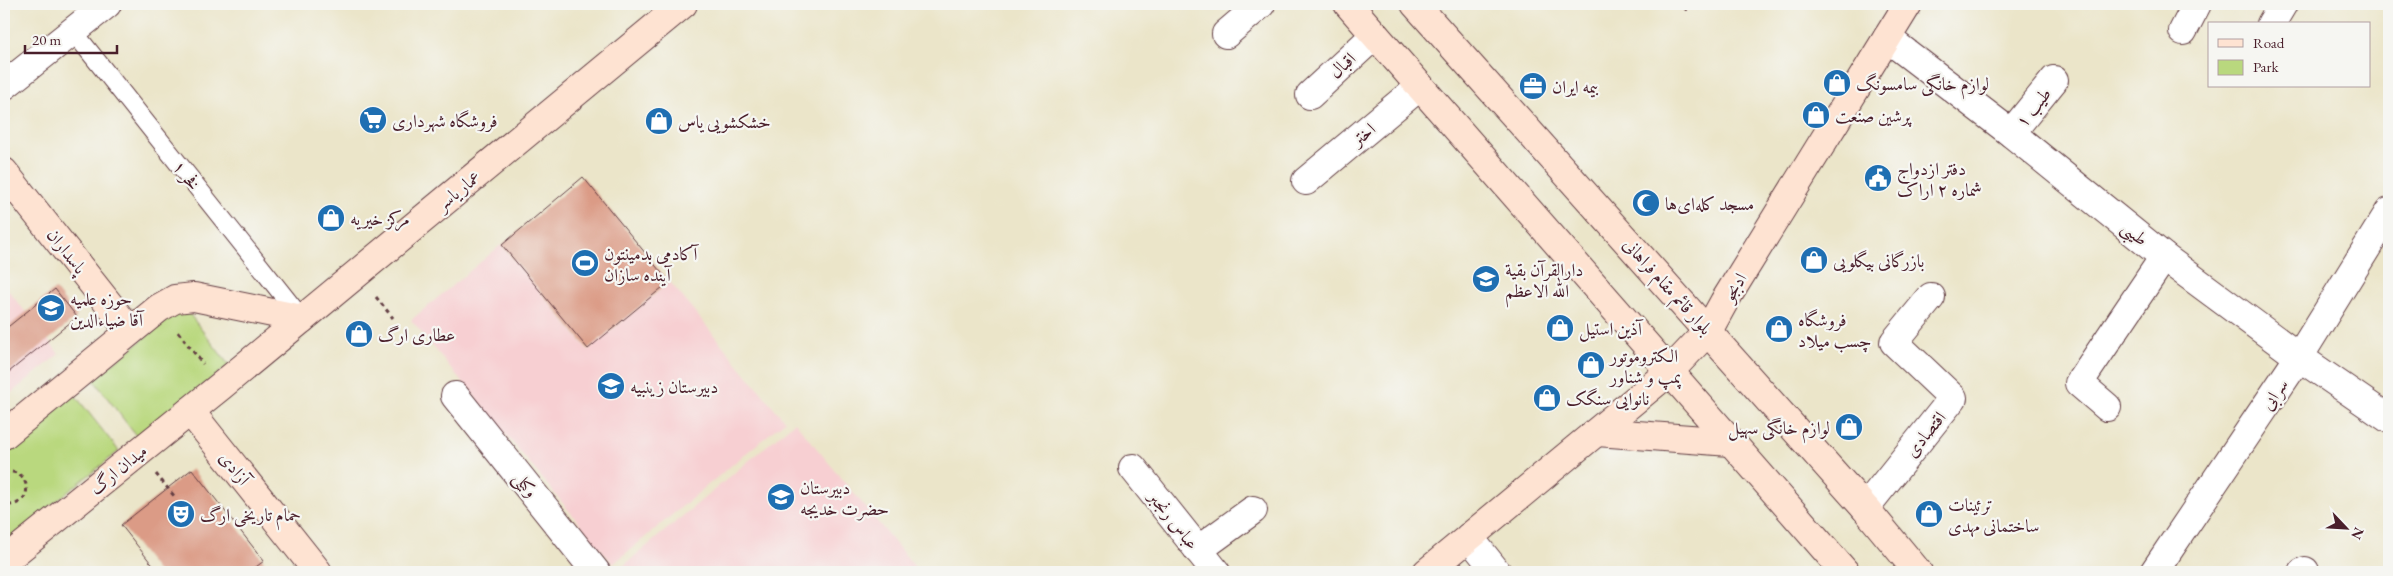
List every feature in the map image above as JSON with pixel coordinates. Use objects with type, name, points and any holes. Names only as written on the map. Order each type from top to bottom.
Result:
[{"type":"street","points":[[4,86],[107,4]]},
{"type":"street","name":"عمار یاسر","points":[[227,381],[684,4]]},
{"type":"street","points":[[1226,34],[1261,4]]},
{"type":"street","points":[[1348,4],[1845,572]]},
{"type":"street","name":"بلوار قائم مقام فراهانی","points":[[1415,4],[1865,508],[1918,572]]},
{"type":"street","name":"ادبجو","points":[[1427,572],[1670,371],[1708,332],[1729,294],[1908,4]]},
{"type":"street","points":[[2182,31],[2197,4]]},
{"type":"street","points":[[2272,22],[2283,4]]},
{"type":"street","name":"اقبال","points":[[1310,95],[1375,35]]},
{"type":"street","name":"طیبی","points":[[1887,38],[2012,133],[2164,258],[2299,357],[2389,419]]},
{"type":"street","name":"طیب ۱","points":[[2012,133],[2054,80]]},
{"type":"street","name":"اختر","points":[[1306,181],[1420,86]]},
{"type":"street","name":"پاسداران","points":[[4,172],[130,331]]},
{"type":"street","name":"سرابی","points":[[2156,572],[2299,357],[2381,247],[2389,212]]},
{"type":"street","points":[[2107,407],[2079,383],[2164,258]]},
{"type":"street","points":[[4,435],[130,331],[159,308],[175,299],[194,297],[302,319]]},
{"type":"street","name":"اقتصادی","points":[[1865,508],[1953,398],[1894,342],[1931,297]]},
{"type":"street","name":"میدان ارگ","points":[[4,561],[227,381]]},
{"type":"street","name":"وکیلی","points":[[455,396],[596,572]]},
{"type":"street","name":"آزادی","points":[[190,411],[318,572]]},
{"type":"street","points":[[1597,432],[1730,442]]},
{"type":"street","name":"عباس رنجبر","points":[[1133,468],[1216,572]]},
{"type":"street","points":[[1198,550],[1253,510]]},
{"type":"street","points":[[1469,537],[1497,572]]},
{"type":"lane","name":"فخر ۱","points":[[73,31],[302,319]]},
{"type":"path","points":[[1678,4],[1687,10]]},
{"type":"path","points":[[159,308],[227,381]]},
{"type":"path","points":[[4,472],[16,472],[23,478],[27,486],[26,495],[20,502],[12,506],[4,505]]},
{"type":"path","points":[[168,488],[175,497]]},
{"type":"shaded area","name":"دبیرستان زینبیه","points":[[501,245],[588,350],[670,282],[785,421],[613,564],[411,320]]},
{"type":"shaded area","points":[[4,285],[59,354],[4,399]]},
{"type":"shaded area","name":"دبیرستان حضرت خدیجه","points":[[795,422],[919,572],[616,572]]},
{"type":"green space","points":[[184,307],[229,365],[137,437],[93,379]]},
{"type":"green space","points":[[74,394],[119,451],[4,543],[4,451]]},
{"type":"building","name":"آکادمی بدمینتون آینده سازان","points":[[583,177],[669,282],[588,349],[502,245]]},
{"type":"building","name":"حوزه علمیه آقا ضیاءالدین","points":[[55,289],[77,317],[4,376],[4,330]]},
{"type":"building","name":"حمام تاریخی ارگ","points":[[192,469],[264,561],[249,572],[158,572],[121,525]]},
{"type":"place","name":"لوازم خانگی سامسونگ","points":[[1837,83]]},
{"type":"place","name":"بیمه ایران","points":[[1533,86]]},
{"type":"place","name":"پرشین صنعت","points":[[1816,115]]},
{"type":"place","name":"فروشگاه شهرداری","points":[[373,120]]},
{"type":"place","name":"خشکشویی یاس","points":[[659,121]]},
{"type":"place","name":"دفتر ازدواج شماره ۲ اراک","points":[[1878,178]]},
{"type":"place","name":"مسجد کله‌ای‌ها","points":[[1646,203]]},
{"type":"place","name":"مرکز خیریه","points":[[331,218]]},
{"type":"place","name":"بازرگانی بیگلویی","points":[[1814,260]]},
{"type":"place","name":"آکادمی بدمینتون آینده سازان","points":[[585,263]]},
{"type":"place","name":"دارالقرآن بقیة الله الاعظم","points":[[1486,279]]},
{"type":"place","name":"حوزه علمیه آقا ضیاءالدین","points":[[51,308]]},
{"type":"place","name":"آذین استیل","points":[[1560,328]]},
{"type":"place","name":"فروشگاه چسب میلاد","points":[[1779,329]]},
{"type":"place","name":"عطاری ارگ","points":[[359,334]]},
{"type":"place","name":"الکتروموتور پمپ و شناور","points":[[1591,365]]},
{"type":"place","name":"دبیرستان زینبیه","points":[[611,386]]},
{"type":"place","name":"نانوایی سنگک","points":[[1547,398]]},
{"type":"place","name":"لوازم خانگی سهیل","points":[[1849,427]]},
{"type":"place","name":"دبیرستان حضرت خدیجه","points":[[781,497]]},
{"type":"place","name":"حمام تاریخی ارگ","points":[[181,514]]},
{"type":"place","name":"ترئینات ساختمانی مهدی","points":[[1929,514]]}]
